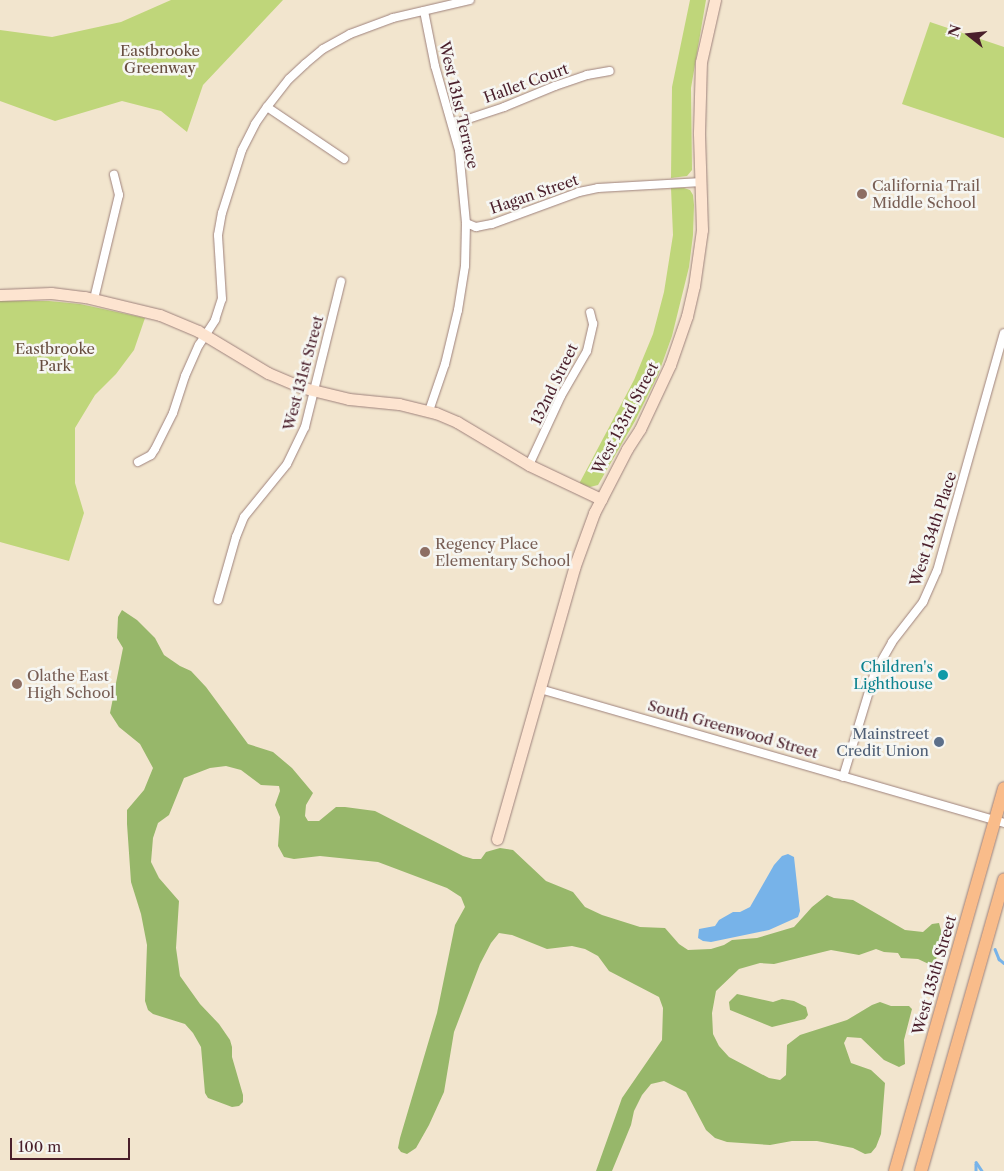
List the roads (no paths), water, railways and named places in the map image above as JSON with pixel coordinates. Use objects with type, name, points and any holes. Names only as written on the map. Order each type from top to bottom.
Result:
[{"type":"main road","name":"West 135th Street","points":[[895,1171],[999,822],[1004,788]]},
{"type":"main road","points":[[921,1171],[1004,880]]},
{"type":"street","points":[[138,462],[151,455],[156,449],[173,413],[185,376],[215,320],[222,300],[218,235],[222,213],[245,144],[267,107],[289,79],[329,45],[371,25],[470,0]]},
{"type":"street","name":"West 133rd Street","points":[[497,839],[574,568],[601,500],[627,449],[640,429],[670,365],[692,293],[699,259],[702,230],[699,86],[701,62],[715,0]]},
{"type":"street","name":"West 131st Terrace","points":[[424,11],[435,66],[452,124],[462,170],[466,223],[465,266],[458,310],[445,364],[429,411]]},
{"type":"street","name":"Hallet Court","points":[[452,124],[504,107],[587,75],[610,71]]},
{"type":"street","points":[[267,107],[344,159]]},
{"type":"street","points":[[94,299],[119,195],[114,175]]},
{"type":"street","name":"Hagan Street","points":[[466,223],[476,227],[492,224],[580,192],[598,188],[702,182]]},
{"type":"street","name":"West 131st Street","points":[[218,600],[236,537],[244,517],[287,464],[305,427],[341,281]]},
{"type":"street","points":[[0,295],[51,294],[94,299],[160,315],[206,336],[268,373],[313,392],[349,399],[399,404],[429,411],[457,422],[529,465],[601,500]]},
{"type":"street","name":"132nd Street","points":[[529,465],[592,336],[593,324],[590,312]]},
{"type":"street","name":"West 134th Place","points":[[843,776],[878,666],[892,642],[919,608],[937,571],[1004,333]]},
{"type":"street","name":"South Greenwood Street","points":[[540,689],[999,822]]},
{"type":"water","points":[[788,854],[794,857],[800,911],[798,917],[769,930],[711,942],[698,938],[699,929],[715,926],[719,920],[733,912],[740,912],[750,907],[774,865],[782,856]]},
{"type":"waterway","points":[[995,949],[999,959],[1004,963]]},
{"type":"waterway","points":[[976,1162],[982,1171]]},
{"type":"waterway","points":[[976,1164],[976,1171]]},
{"type":"place","name":"California Trail Middle School","points":[[862,194]]},
{"type":"place","name":"Regency Place Elementary School","points":[[425,552]]},
{"type":"place","name":"Children's Lighthouse","points":[[943,675]]},
{"type":"place","name":"Olathe East High School","points":[[17,684]]},
{"type":"place","name":"Mainstreet Credit Union","points":[[939,742]]},
{"type":"park label","name":"Eastbrooke Greenway","points":[[160,58]]},
{"type":"park label","name":"Eastbrooke Park","points":[[55,356]]}]
